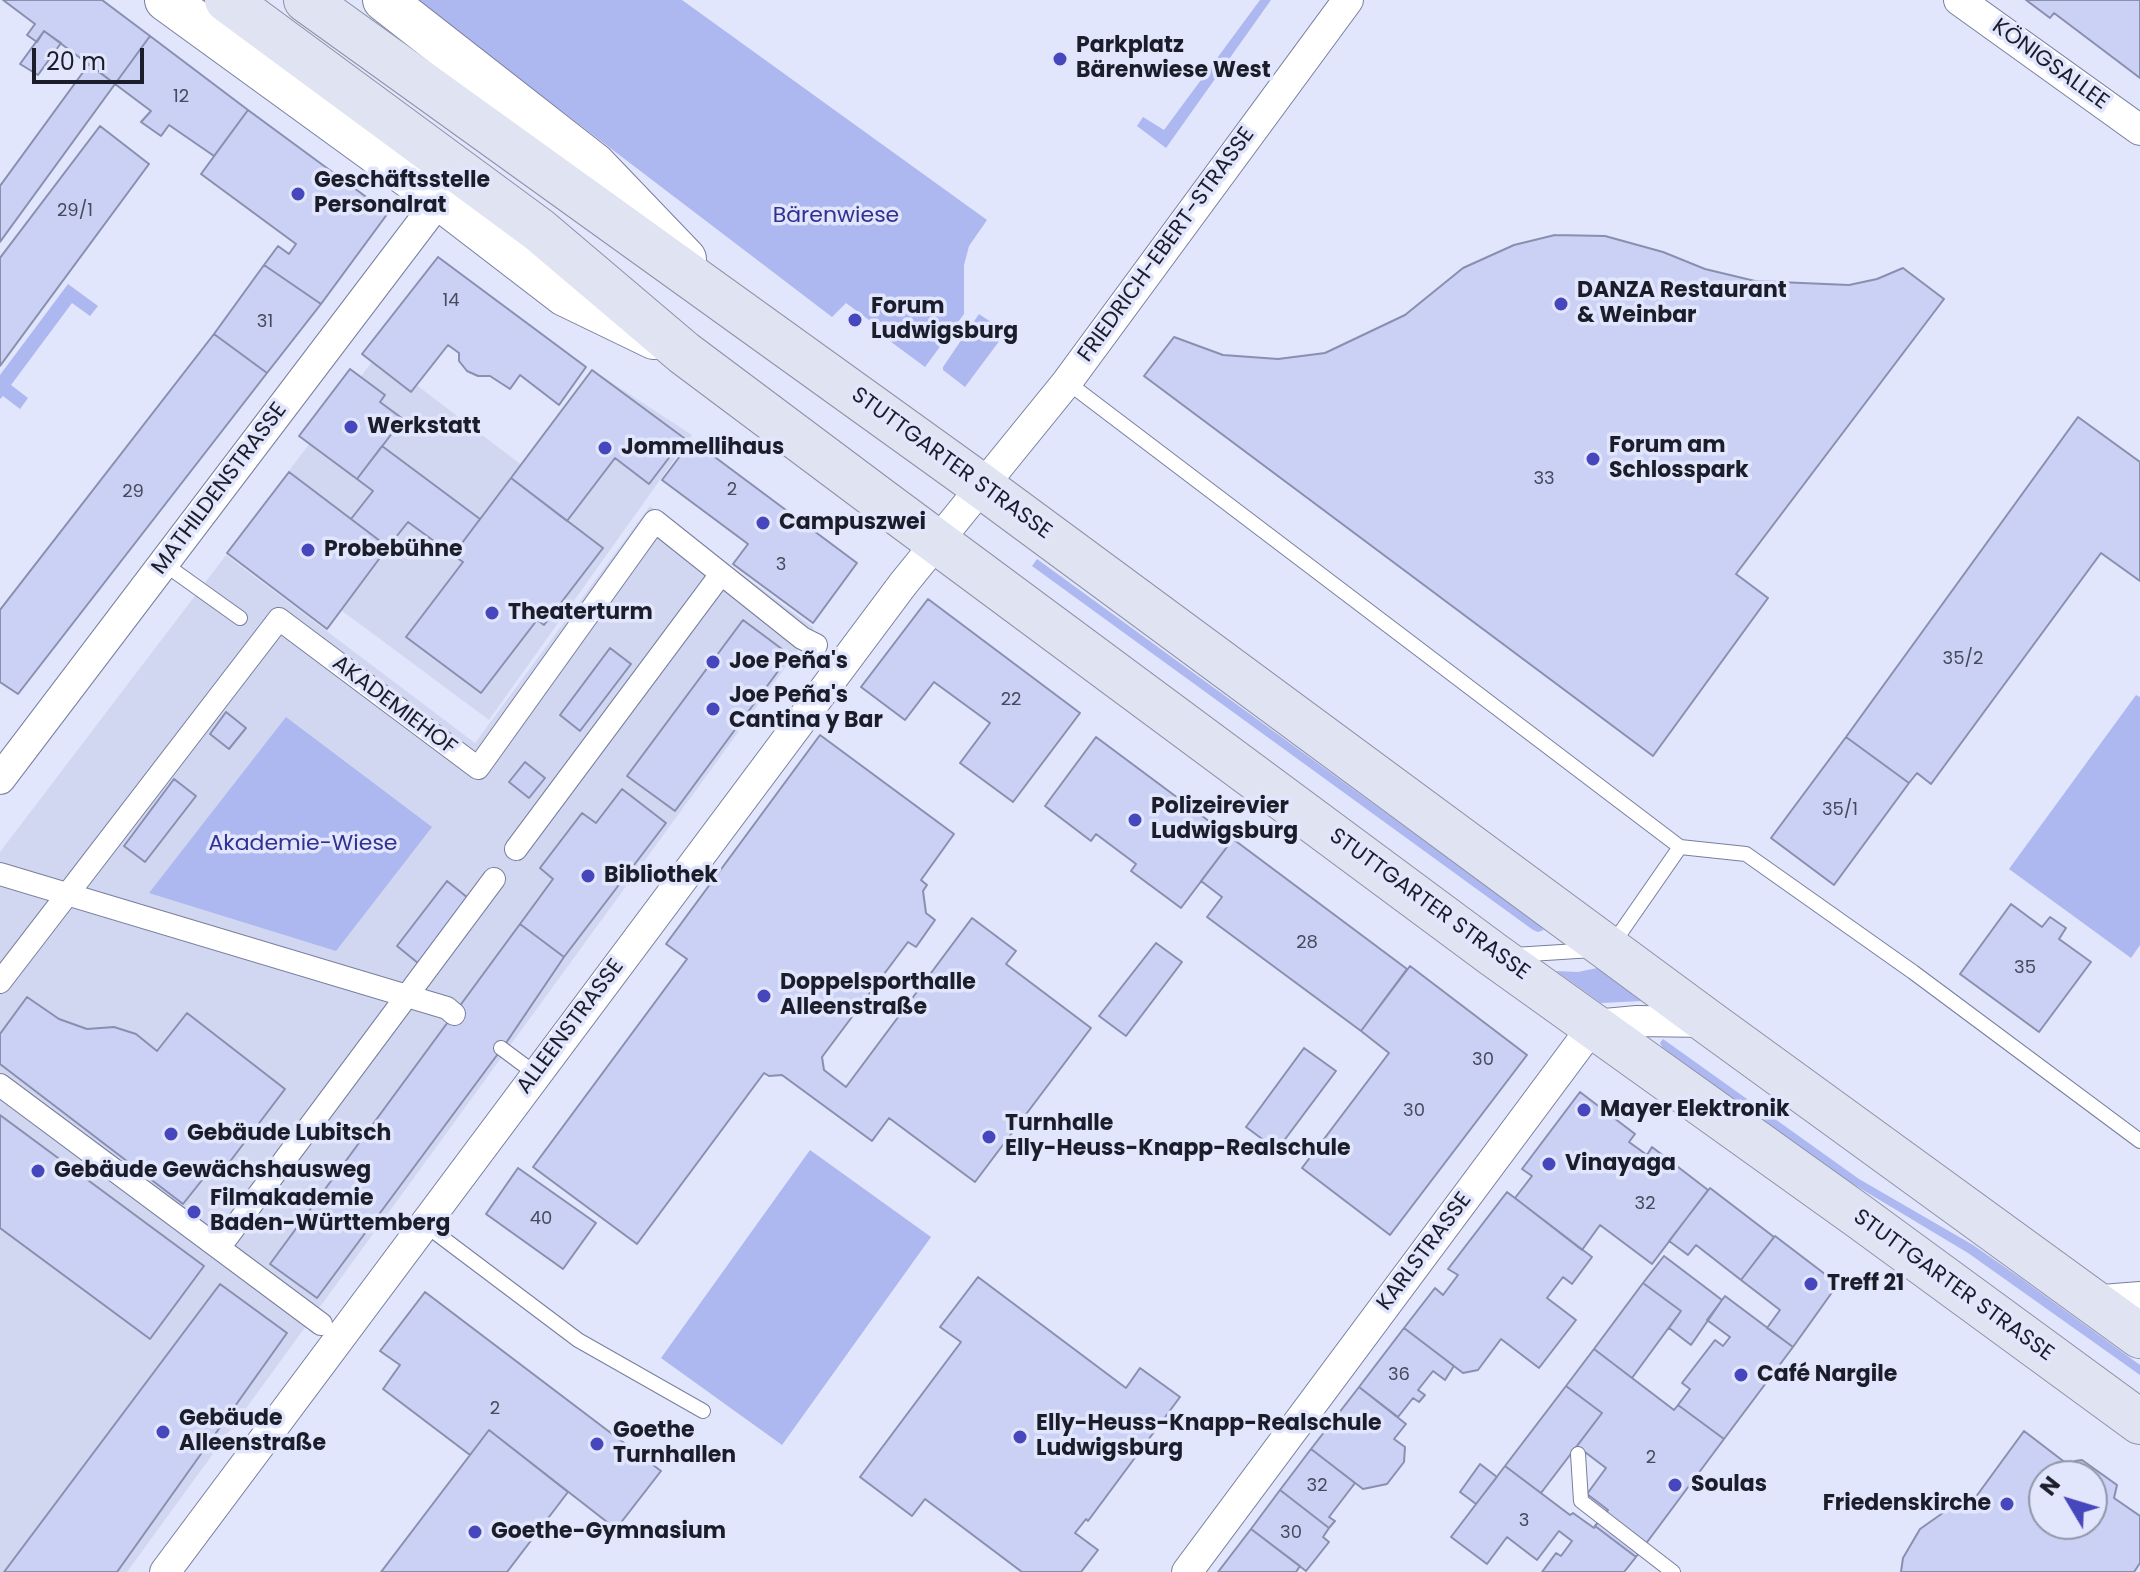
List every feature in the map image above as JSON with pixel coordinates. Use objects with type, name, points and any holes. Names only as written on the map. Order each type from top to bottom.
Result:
[{"type":"main road","name":"STUTTGARTER STRASSE","points":[[166,0],[440,199],[565,295],[684,353]]},
{"type":"main road","name":"STUTTGARTER STRASSE","points":[[227,0],[539,230],[684,353],[1494,955],[2140,1422]]},
{"type":"main road","name":"STUTTGARTER STRASSE","points":[[306,0],[983,487],[1708,1022],[2140,1336]]},
{"type":"main road","name":"STUTTGARTER STRASSE","points":[[384,0],[594,164],[727,303]]},
{"type":"street","name":"FRIEDRICH-EBERT-STRASSE","points":[[983,487],[1067,382],[1348,0]]},
{"type":"street","name":"KÖNIGSALLEE","points":[[1959,0],[2140,130]]},
{"type":"street","name":"MATHILDENSTRASSE","points":[[2,773],[440,199]]},
{"type":"street","name":"ALLEENSTRASSE","points":[[165,1572],[936,540],[983,487]]},
{"type":"street","name":"AKADEMIEHOF","points":[[0,982],[279,619],[478,768],[655,521],[802,638],[816,645]]},
{"type":"street","points":[[516,849],[721,574]]},
{"type":"street","points":[[0,874],[447,1008],[454,1014]]},
{"type":"street","points":[[219,1248],[494,879]]},
{"type":"street","points":[[1594,1025],[1637,1021],[1708,1022]]},
{"type":"street","name":"KARLSTRASSE","points":[[1187,1572],[1594,1025]]},
{"type":"street","points":[[0,1085],[321,1324]]},
{"type":"street","points":[[2090,1301],[2140,1297]]},
{"type":"lane","points":[[1067,382],[1680,847],[1746,854],[1913,972],[2140,1141]]},
{"type":"lane","points":[[163,563],[240,618]]},
{"type":"lane","points":[[1494,955],[1547,955],[1610,949],[1680,847]]},
{"type":"lane","points":[[501,1048],[536,1074]]},
{"type":"lane","points":[[424,1224],[578,1340],[703,1411]]},
{"type":"lane","points":[[1578,1454],[1581,1501],[1673,1572]]},
{"type":"shaded area","points":[[377,355],[523,466],[597,373],[692,435],[489,720],[240,535]]},
{"type":"shaded area","name":"Filmakademie Baden-Württemberg","points":[[650,506],[814,628],[127,1572],[0,1572],[0,852],[226,555],[475,743]]},
{"type":"green space","name":"Bärenwiese","points":[[416,0],[682,0],[987,220],[969,246],[964,265],[964,314],[925,367],[871,327],[873,323],[846,303],[832,317]]},
{"type":"green space","points":[[1260,0],[1271,0],[1166,148],[1137,126],[1143,117],[1164,130]]},
{"type":"green space","points":[[68,284],[98,306],[90,316],[72,303],[11,385],[28,398],[20,409],[3,396],[0,399],[0,375]]},
{"type":"green space","points":[[979,314],[1006,332],[965,387],[943,367]]},
{"type":"green space","points":[[1037,559],[1544,930],[1533,930],[1032,566]]},
{"type":"green space","points":[[2136,695],[2140,697],[2140,945],[2131,958],[2009,869]]},
{"type":"green space","name":"Akademie-Wiese","points":[[286,717],[432,827],[336,951],[149,893]]},
{"type":"green space","points":[[1597,968],[1642,1001],[1601,1003],[1556,971],[1578,972]]},
{"type":"green space","points":[[1663,1039],[1859,1179],[1973,1245],[2019,1277],[2140,1365],[2140,1375],[1968,1253],[1823,1166],[1662,1047],[1660,1043]]},
{"type":"green space","points":[[810,1150],[931,1237],[782,1445],[661,1358]]},
{"type":"building","points":[[3,0],[102,0],[150,36],[115,84],[44,31],[37,42],[27,35],[35,24]]},
{"type":"building","points":[[2026,0],[2140,0],[2140,78],[2054,13],[2050,18]]},
{"type":"building","points":[[44,31],[61,43],[38,75],[20,64]]},
{"type":"building","points":[[150,36],[248,110],[214,156],[169,125],[161,136],[141,122],[151,111],[115,84]]},
{"type":"building","points":[[89,64],[115,84],[0,242],[0,186]]},
{"type":"building","points":[[248,110],[388,213],[321,304],[264,265],[278,246],[289,254],[296,244],[201,174]]},
{"type":"building","points":[[100,126],[149,164],[0,366],[0,258]]},
{"type":"building","points":[[1555,235],[1605,236],[1663,252],[1705,269],[1755,281],[1849,285],[1877,279],[1903,268],[1944,299],[1736,574],[1768,598],[1653,756],[1144,376],[1174,337],[1223,355],[1278,359],[1325,353],[1405,315],[1463,268],[1514,245]]},
{"type":"building","points":[[438,257],[586,367],[559,405],[520,375],[510,389],[490,376],[478,376],[467,371],[459,361],[459,353],[448,345],[411,392],[362,354]]},
{"type":"building","points":[[264,265],[321,304],[267,373],[214,334]]},
{"type":"building","points":[[214,334],[267,373],[18,694],[0,682],[0,610]]},
{"type":"building","name":"Werkstatt","points":[[350,369],[385,395],[380,402],[403,419],[357,479],[299,436]]},
{"type":"building","name":"Jommellihaus","points":[[592,370],[684,438],[649,484],[615,458],[567,521],[511,478]]},
{"type":"building","points":[[2078,417],[2140,462],[2140,581],[2101,553],[1931,784],[1917,773],[1909,783],[1846,737]]},
{"type":"building","name":"Campuszwei","points":[[692,440],[857,563],[813,623],[733,564],[748,544],[662,480]]},
{"type":"building","points":[[382,446],[480,519],[453,555],[408,522],[388,547],[351,519],[373,491],[357,479]]},
{"type":"building","name":"Probebühne","points":[[289,472],[388,547],[327,629],[227,553]]},
{"type":"building","points":[[511,478],[603,548],[544,625],[537,620],[481,693],[406,637],[463,562],[453,555]]},
{"type":"building","points":[[928,599],[1080,713],[1013,802],[960,763],[990,723],[934,682],[905,720],[861,687]]},
{"type":"building","name":"Joe Peña's Cantina y Bar","points":[[743,620],[790,655],[675,811],[627,776]]},
{"type":"building","points":[[610,648],[631,664],[580,731],[560,715]]},
{"type":"building","points":[[226,712],[246,728],[229,749],[210,734]]},
{"type":"building","name":"Doppelsporthalle Alleenstraße","points":[[820,735],[954,834],[921,880],[927,885],[923,891],[926,913],[935,920],[916,947],[908,942],[822,1057],[824,1070],[846,1087],[972,918],[1016,951],[1006,964],[1091,1028],[975,1182],[889,1118],[872,1141],[782,1075],[769,1076],[764,1073],[637,1244],[533,1167],[687,959],[666,944]]},
{"type":"building","name":"Polizeirevier Ludwigsburg","points":[[1096,737],[1233,839],[1181,908],[1131,871],[1136,864],[1096,834],[1091,841],[1045,806]]},
{"type":"building","points":[[1846,737],[1909,783],[1834,885],[1771,838]]},
{"type":"building","points":[[525,762],[545,778],[529,798],[509,782]]},
{"type":"building","points":[[174,779],[196,796],[145,862],[124,846]]},
{"type":"building","name":"Bibliothek","points":[[622,789],[666,823],[564,957],[520,924],[553,879],[540,868],[582,813],[596,823]]},
{"type":"building","points":[[1233,839],[1407,969],[1361,1031],[1207,917],[1222,897],[1201,881]]},
{"type":"building","points":[[447,881],[468,898],[418,963],[397,946]]},
{"type":"building","points":[[2011,904],[2042,927],[2050,917],[2066,928],[2059,939],[2091,962],[2039,1032],[1960,974]]},
{"type":"building","points":[[520,924],[564,957],[506,1043],[317,1298],[270,1264]]},
{"type":"building","points":[[1156,943],[1182,962],[1126,1036],[1099,1016]]},
{"type":"building","points":[[1410,966],[1527,1055],[1390,1235],[1302,1168],[1389,1053],[1361,1031]]},
{"type":"building","name":"Gebäude Lubitsch","points":[[27,997],[59,1019],[87,1029],[114,1027],[136,1034],[157,1051],[187,1013],[285,1089],[219,1176],[210,1170],[183,1204],[0,1064],[0,1034]]},
{"type":"building","points":[[1304,1048],[1336,1071],[1277,1150],[1246,1127]]},
{"type":"building","points":[[1580,1092],[1635,1134],[1629,1142],[1647,1155],[1652,1147],[1708,1190],[1652,1264],[1600,1225],[1582,1250],[1515,1198],[1532,1176],[1522,1169]]},
{"type":"building","name":"Gebäude Gewächshausweg","points":[[0,1115],[204,1266],[150,1339],[0,1228]]},
{"type":"building","points":[[518,1168],[596,1223],[563,1269],[486,1214]]},
{"type":"building","points":[[1710,1188],[1774,1237],[1741,1280],[1696,1245],[1688,1255],[1669,1241]]},
{"type":"building","points":[[1507,1192],[1592,1257],[1572,1284],[1563,1277],[1547,1298],[1576,1320],[1539,1368],[1501,1339],[1478,1370],[1463,1373],[1404,1328],[1435,1288],[1443,1295],[1458,1275],[1448,1269]]},
{"type":"building","points":[[1775,1236],[1838,1284],[1793,1347],[1767,1328],[1780,1310],[1741,1280]]},
{"type":"building","points":[[1664,1256],[1722,1300],[1691,1345],[1669,1328],[1681,1311],[1643,1283]]},
{"type":"building","name":"Elly-Heuss-Knapp-Realschule Ludwigsburg","points":[[978,1277],[1126,1388],[1140,1368],[1180,1397],[1088,1521],[1086,1519],[1075,1533],[1098,1550],[1081,1572],[1022,1572],[925,1499],[912,1516],[860,1477],[961,1342],[940,1327]]},
{"type":"building","points":[[1643,1283],[1681,1311],[1632,1378],[1594,1349]]},
{"type":"building","name":"Gebäude Alleenstraße","points":[[220,1284],[287,1333],[117,1572],[4,1572]]},
{"type":"building","points":[[425,1292],[661,1471],[616,1529],[489,1430],[470,1455],[383,1389],[400,1365],[380,1351]]},
{"type":"building","points":[[1725,1296],[1793,1347],[1724,1439],[1678,1405],[1690,1389],[1682,1383],[1715,1340],[1723,1346],[1730,1337],[1707,1320]]},
{"type":"building","points":[[1404,1328],[1454,1366],[1445,1380],[1433,1371],[1418,1390],[1425,1395],[1419,1402],[1413,1398],[1398,1417],[1359,1387]]},
{"type":"building","points":[[1594,1349],[1674,1410],[1678,1405],[1724,1439],[1636,1557],[1595,1526],[1608,1510],[1587,1494],[1606,1468],[1577,1446],[1602,1413],[1566,1386]]},
{"type":"building","points":[[1566,1386],[1602,1413],[1541,1493],[1505,1466]]},
{"type":"building","points":[[1359,1387],[1406,1424],[1394,1439],[1405,1447],[1404,1462],[1387,1484],[1363,1489],[1311,1449]]},
{"type":"building","name":"Goethe-Gymnasium","points":[[489,1430],[568,1492],[507,1572],[381,1572]]},
{"type":"building","name":"Friedenskirche","points":[[2024,1431],[2062,1460],[2028,1460],[2028,1540],[2108,1540],[2108,1479],[2117,1485],[2114,1498],[2140,1516],[2140,1563],[2134,1572],[1901,1572],[1903,1558],[1920,1529],[1947,1510],[1954,1500],[1967,1509]]},
{"type":"building","points":[[1311,1449],[1355,1483],[1329,1517],[1335,1521],[1329,1528],[1280,1490]]},
{"type":"building","points":[[1480,1464],[1497,1477],[1476,1504],[1460,1492]]},
{"type":"building","points":[[1505,1466],[1570,1515],[1573,1513],[1595,1526],[1636,1557],[1624,1572],[1542,1572],[1556,1553],[1561,1556],[1572,1541],[1559,1531],[1537,1560],[1507,1537],[1487,1564],[1451,1537]]},
{"type":"building","points":[[1280,1490],[1329,1528],[1323,1537],[1329,1542],[1306,1571],[1251,1529]]},
{"type":"building","points":[[1251,1529],[1300,1566],[1296,1572],[1218,1572]]},
{"type":"place","name":"Parkplatz Bärenwiese West","points":[[1060,59]]},
{"type":"place","name":"Geschäftsstelle Personalrat","points":[[298,194]]},
{"type":"place","name":"DANZA Restaurant & Weinbar","points":[[1561,304]]},
{"type":"place","name":"Forum Ludwigsburg","points":[[855,320]]},
{"type":"place","name":"Werkstatt","points":[[351,427]]},
{"type":"place","name":"Jommellihaus","points":[[605,448]]},
{"type":"place","name":"Forum am Schlosspark","points":[[1593,459]]},
{"type":"place","name":"Campuszwei","points":[[763,523]]},
{"type":"place","name":"Probebühne","points":[[308,550]]},
{"type":"place","name":"Theaterturm","points":[[492,613]]},
{"type":"place","name":"Joe Peña's","points":[[713,662]]},
{"type":"place","name":"Joe Peña's Cantina y Bar","points":[[713,709]]},
{"type":"place","name":"Polizeirevier Ludwigsburg","points":[[1135,820]]},
{"type":"place","name":"Bibliothek","points":[[588,876]]},
{"type":"place","name":"Doppelsporthalle Alleenstraße","points":[[764,996]]},
{"type":"place","name":"Mayer Elektronik","points":[[1584,1110]]},
{"type":"place","name":"Gebäude Lubitsch","points":[[171,1134]]},
{"type":"place","name":"Turnhalle Elly-Heuss-Knapp-Realschule","points":[[989,1137]]},
{"type":"place","name":"Vinayaga","points":[[1549,1164]]},
{"type":"place","name":"Gebäude Gewächshausweg","points":[[38,1171]]},
{"type":"place","name":"Filmakademie Baden-Württemberg","points":[[194,1212]]},
{"type":"place","name":"Treff 21","points":[[1811,1284]]},
{"type":"place","name":"Café Nargile","points":[[1741,1375]]},
{"type":"place","name":"Gebäude Alleenstraße","points":[[163,1432]]},
{"type":"place","name":"Elly-Heuss-Knapp-Realschule Ludwigsburg","points":[[1020,1437]]},
{"type":"place","name":"Goethe Turnhallen","points":[[597,1444]]},
{"type":"place","name":"Soulas","points":[[1675,1485]]},
{"type":"place","name":"Friedenskirche","points":[[2007,1504]]},
{"type":"place","name":"Goethe-Gymnasium","points":[[475,1532]]}]
